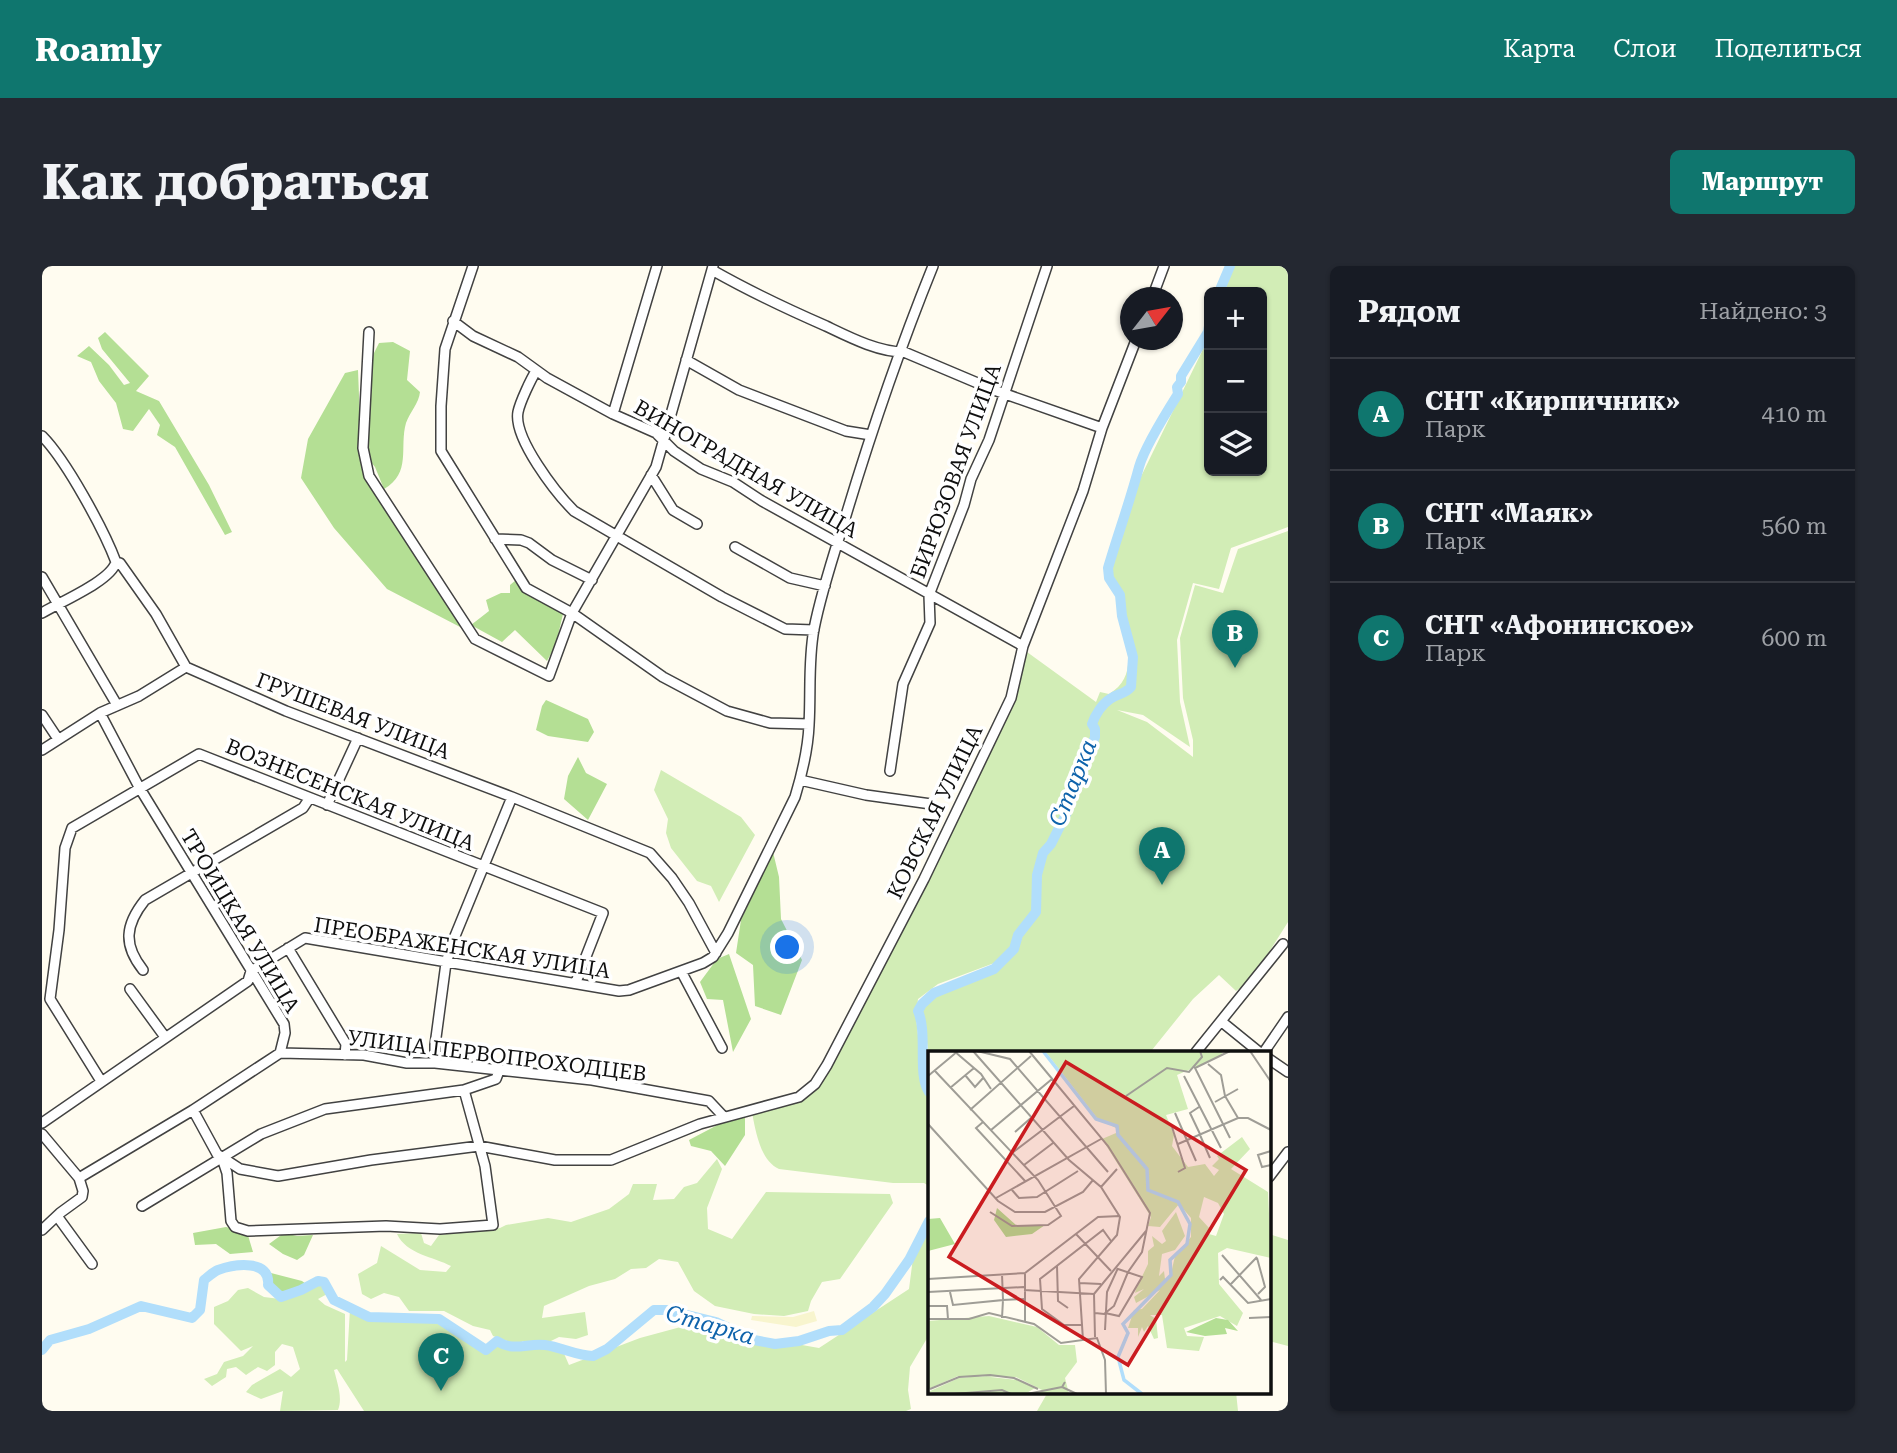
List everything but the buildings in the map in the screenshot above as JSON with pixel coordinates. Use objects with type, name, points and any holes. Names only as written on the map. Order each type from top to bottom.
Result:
[{"type":"street","points":[[473,266],[445,349],[441,451],[526,588],[572,613],[663,677],[727,711],[770,723],[810,724]]},
{"type":"street","points":[[613,414],[657,266]]},
{"type":"street","points":[[716,953],[772,847],[800,780],[810,724],[810,657],[825,586],[899,352],[933,266]]},
{"type":"street","name":"БИРЮЗОВАЯ УЛИЦА","points":[[890,771],[903,684],[930,623],[929,595],[964,505],[971,479],[989,440],[1047,266]]},
{"type":"street","points":[[1156,287],[1164,266]]},
{"type":"street","points":[[369,332],[363,448],[369,476],[475,639],[549,676],[572,613],[651,475],[664,440],[712,268],[760,296],[846,335],[891,351],[904,352],[1004,394],[1102,428]]},
{"type":"street","name":"ВИНОГРАДНАЯ УЛИЦА","points":[[453,321],[472,336],[518,356],[537,371],[613,414],[656,433],[674,451],[701,469],[733,482],[1023,646]]},
{"type":"street","name":"КОВСКАЯ УЛИЦА","points":[[479,1146],[555,1160],[611,1160],[724,1116],[799,1097],[815,1084],[924,879],[1011,698],[1023,646],[1083,491],[1102,428],[1132,350]]},
{"type":"street","points":[[686,360],[739,390],[846,431],[871,435]]},
{"type":"street","points":[[537,371],[518,412],[519,426],[524,441],[559,496],[574,511],[722,597],[785,629],[814,630]]},
{"type":"street","points":[[42,436],[85,501],[116,562],[156,614],[186,667],[139,696],[100,713],[42,750]]},
{"type":"street","points":[[651,475],[673,510],[698,524]]},
{"type":"street","points":[[495,539],[529,543],[552,561],[592,580]]},
{"type":"street","points":[[735,547],[790,578],[825,586]]},
{"type":"street","points":[[42,612],[80,592],[113,570],[116,562]]},
{"type":"street","points":[[42,578],[117,705]]},
{"type":"street","name":"ГРУШЕВАЯ УЛИЦА","points":[[186,667],[286,711],[650,853],[689,903],[716,953]]},
{"type":"street","name":"ТРОИЦКАЯ УЛИЦА","points":[[100,713],[139,787],[284,1024],[285,1033],[280,1053]]},
{"type":"street","points":[[42,715],[58,739]]},
{"type":"street","points":[[327,805],[358,738]]},
{"type":"street","name":"ВОЗНЕСЕНСКАЯ УЛИЦА","points":[[101,1080],[50,999],[65,848],[72,828],[199,754],[603,913],[576,982]]},
{"type":"street","points":[[800,780],[866,795],[931,804]]},
{"type":"street","points":[[435,1063],[446,963],[512,797]]},
{"type":"street","points":[[143,970],[132,957],[128,933],[134,913],[145,900],[303,808],[309,799]]},
{"type":"street","name":"ПРЕОБРАЖЕНСКАЯ УЛИЦА","points":[[42,1123],[248,981],[251,971],[305,937],[446,963],[619,990],[629,990],[703,963],[716,953]]},
{"type":"street","points":[[1197,1051],[1283,944]]},
{"type":"street","points":[[288,948],[346,1044],[345,1055]]},
{"type":"street","points":[[681,971],[722,1048]]},
{"type":"street","points":[[130,989],[164,1037]]},
{"type":"street","points":[[1262,1051],[1288,1017]]},
{"type":"street","points":[[1222,1022],[1260,1051]]},
{"type":"street","points":[[79,1178],[193,1110],[280,1053]]},
{"type":"street","name":"УЛИЦА ПЕРВОПРОХОДЦЕВ","points":[[280,1053],[364,1055],[407,1063],[435,1063],[592,1080],[709,1101],[724,1116]]},
{"type":"street","points":[[1270,1060],[1288,1072]]},
{"type":"street","points":[[142,1206],[261,1134],[325,1109],[464,1090],[496,1079],[499,1071]]},
{"type":"street","points":[[222,1158],[227,1173],[231,1221],[235,1227],[248,1231],[386,1226],[493,1226],[485,1166],[464,1090]]},
{"type":"street","points":[[193,1110],[217,1154],[222,1158],[240,1169],[278,1176],[479,1146]]},
{"type":"street","points":[[42,1134],[83,1186],[82,1197],[42,1230]]},
{"type":"street","points":[[1270,1176],[1288,1152]]},
{"type":"street","points":[[57,1216],[92,1264]]},
{"type":"shaded area","points":[[814,1311],[817,1321],[796,1327],[751,1320],[752,1316],[793,1317]]},
{"type":"green space","points":[[1232,266],[1288,266],[1288,527],[1231,548],[1219,589],[1193,583],[1177,640],[1180,702],[1190,747],[1143,715],[1117,710],[1147,722],[1193,757],[1193,740],[1183,698],[1180,638],[1195,585],[1223,593],[1238,549],[1288,531],[1288,922],[1252,979],[1236,991],[1219,975],[1193,999],[1153,1051],[929,1051],[927,1043],[922,1046],[924,1029],[918,1011],[922,1004],[934,993],[994,969],[1007,957],[1014,949],[1018,935],[1036,912],[1035,904],[1035,911],[1017,934],[1013,948],[1007,956],[938,984],[918,999],[916,1017],[921,1085],[928,1096],[928,1185],[779,1169],[763,1152],[752,1113],[818,1085],[1013,701],[1027,652],[1096,702],[1100,692],[1109,694],[1119,687],[1125,678],[1128,668],[1127,647],[1118,614],[1123,609],[1110,568],[1132,495],[1204,347],[1204,476],[1267,476],[1267,287],[1226,287]]},
{"type":"green space","points":[[105,332],[149,376],[136,391],[159,401],[209,485],[232,532],[225,535],[175,447],[157,435],[160,425],[149,409],[133,431],[123,429],[116,403],[99,381],[91,362],[77,356],[89,346],[109,365],[124,385],[130,383],[102,349],[98,338]]},
{"type":"green space","points":[[393,342],[410,351],[407,380],[420,392],[406,423],[401,467],[393,483],[384,489],[375,467],[366,456],[370,361],[379,343]]},
{"type":"green space","points":[[358,370],[362,471],[462,628],[387,589],[334,528],[301,478],[308,439],[345,373]]},
{"type":"green space","points":[[516,580],[524,592],[563,614],[556,644],[547,661],[515,630],[502,642],[471,625],[489,611],[486,600],[501,593],[510,593],[510,585]]},
{"type":"green space","points":[[546,700],[588,719],[594,732],[588,742],[548,736],[536,730]]},
{"type":"green space","points":[[578,757],[586,773],[607,784],[588,820],[564,799],[568,776]]},
{"type":"green space","points":[[661,770],[741,817],[755,835],[719,902],[711,886],[697,881],[671,848],[666,833],[668,819],[654,790]]},
{"type":"green space","points":[[773,852],[779,877],[781,919],[802,960],[781,1015],[755,1006],[753,965],[736,953],[741,920]]},
{"type":"green space","points":[[729,954],[751,1019],[733,1052],[723,1000],[707,999],[700,982],[717,959]]},
{"type":"green space","points":[[745,1117],[745,1135],[725,1166],[711,1151],[691,1146],[689,1140],[727,1120]]},
{"type":"green space","points":[[717,1159],[722,1169],[707,1208],[708,1229],[732,1239],[766,1192],[890,1194],[893,1203],[840,1279],[822,1282],[808,1311],[784,1316],[754,1314],[715,1306],[694,1291],[678,1262],[659,1259],[646,1268],[631,1269],[615,1279],[589,1286],[544,1306],[542,1318],[585,1312],[588,1335],[576,1339],[559,1337],[549,1342],[523,1341],[518,1345],[493,1336],[490,1330],[473,1326],[444,1311],[409,1311],[399,1297],[384,1293],[371,1299],[362,1294],[358,1274],[377,1263],[381,1246],[420,1270],[446,1272],[451,1266],[414,1251],[401,1241],[397,1234],[421,1233],[424,1243],[431,1246],[439,1235],[500,1228],[548,1218],[571,1222],[609,1209],[629,1194],[633,1184],[657,1184],[653,1200],[674,1199],[684,1187],[697,1183]]},
{"type":"green space","points":[[928,1222],[928,1337],[910,1367],[908,1390],[911,1409],[906,1411],[364,1411],[337,1369],[334,1370],[340,1395],[338,1410],[280,1411],[283,1391],[261,1399],[246,1392],[252,1385],[280,1369],[291,1377],[300,1369],[293,1347],[282,1344],[275,1352],[275,1365],[267,1371],[258,1367],[246,1375],[236,1367],[227,1369],[226,1377],[212,1386],[204,1379],[217,1374],[224,1362],[243,1356],[253,1346],[241,1351],[214,1324],[214,1307],[228,1301],[238,1290],[248,1288],[264,1297],[280,1299],[304,1291],[317,1282],[323,1283],[329,1293],[318,1299],[345,1314],[345,1362],[350,1309],[367,1319],[439,1319],[486,1350],[497,1341],[511,1346],[530,1344],[562,1349],[569,1365],[640,1338],[688,1325],[819,1348],[909,1289],[914,1250]]},
{"type":"green space","points":[[226,1227],[247,1232],[253,1252],[230,1254],[216,1244],[195,1245],[193,1233]]},
{"type":"green space","points":[[284,1233],[313,1235],[304,1255],[297,1260],[269,1244]]},
{"type":"green space","points":[[1272,1235],[1288,1240],[1288,1346],[1270,1341]]},
{"type":"green space","points":[[271,1273],[306,1284],[281,1296],[269,1284]]},
{"type":"green space","points":[[1047,1394],[1236,1394],[1238,1411],[1037,1411]]},
{"type":"waterway","name":"Старка","points":[[1221,287],[1230,266]]},
{"type":"waterway","name":"Старка","points":[[928,1090],[925,1085],[921,1020],[918,1011],[934,993],[994,969],[1014,949],[1018,935],[1036,912],[1037,875],[1043,853],[1051,844],[1081,777],[1095,737],[1093,721],[1107,701],[1131,687],[1133,657],[1122,616],[1120,595],[1109,578],[1108,568],[1142,459],[1178,394],[1177,387],[1181,376],[1204,339]]},
{"type":"waterway","name":"Старка","points":[[42,1350],[50,1340],[89,1329],[141,1306],[192,1318],[200,1310],[204,1280],[218,1270],[242,1265],[258,1267],[264,1271],[268,1285],[281,1297],[318,1281],[324,1282],[334,1300],[369,1317],[439,1319],[486,1350],[497,1341],[514,1347],[545,1345],[593,1356],[607,1349],[654,1310],[667,1310],[716,1322],[754,1340],[775,1344],[799,1341],[829,1331],[842,1330],[873,1307],[909,1260],[928,1223]]},
{"type":"place","name":"СНТ «Маяк»","points":[[1235,668]]},
{"type":"place","name":"СНТ «Кирпичник»","points":[[1162,885]]},
{"type":"place","name":"СНТ «Афонинское»","points":[[441,1391]]}]
